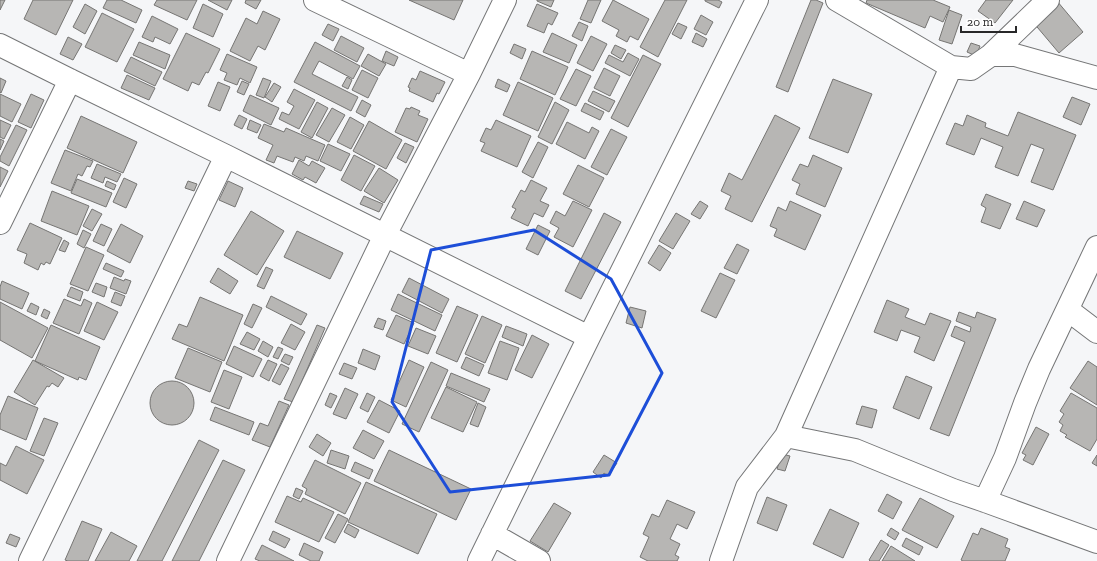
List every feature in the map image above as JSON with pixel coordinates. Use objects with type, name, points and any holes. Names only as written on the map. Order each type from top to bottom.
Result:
[{"type":"street","points":[[315,0],[469,74]]},
{"type":"street","points":[[228,561],[385,235],[469,74],[505,0]]},
{"type":"street","points":[[480,561],[589,337],[757,0]]},
{"type":"street","points":[[837,0],[952,67],[971,69],[991,55],[1048,0]]},
{"type":"street","points":[[0,45],[589,337]]},
{"type":"street","points":[[991,55],[1015,55],[1097,78]]},
{"type":"street","points":[[721,561],[747,487],[786,436],[952,67]]},
{"type":"street","points":[[0,223],[70,80]]},
{"type":"street","points":[[30,561],[226,156]]},
{"type":"street","points":[[986,501],[1005,458],[1039,369],[1097,247]]},
{"type":"street","points":[[1068,310],[1097,332]]},
{"type":"street","points":[[786,436],[855,450],[953,490],[1097,542]]},
{"type":"street","points":[[492,534],[539,561]]},
{"type":"highlighted area","points":[[534,230],[611,279],[662,373],[609,475],[450,492],[392,402],[431,250]]},
{"type":"building","points":[[0,0],[5,0],[0,10]]},
{"type":"building","points":[[33,0],[73,0],[56,35],[24,19]]},
{"type":"building","points":[[107,0],[121,0],[142,10],[136,23],[103,8]]},
{"type":"building","points":[[157,0],[197,0],[187,20],[154,5]]},
{"type":"building","points":[[208,0],[232,0],[227,10]]},
{"type":"building","points":[[246,0],[261,0],[256,9],[245,3]]},
{"type":"building","points":[[409,0],[463,0],[454,20]]},
{"type":"building","points":[[537,0],[554,0],[551,7]]},
{"type":"building","points":[[588,0],[601,0],[591,23],[580,19]]},
{"type":"building","points":[[613,0],[649,19],[638,40],[630,36],[627,42],[616,36],[619,30],[602,21]]},
{"type":"building","points":[[665,0],[687,0],[658,57],[640,47]]},
{"type":"building","points":[[705,0],[718,0],[722,2],[719,8]]},
{"type":"building","points":[[811,0],[816,0],[823,3],[788,92],[776,87]]},
{"type":"building","points":[[867,0],[933,0],[950,7],[943,22],[930,16],[925,28],[866,3]]},
{"type":"building","points":[[986,0],[1013,0],[995,23],[978,11]]},
{"type":"building","points":[[1057,1],[1083,32],[1059,53],[1032,21]]},
{"type":"building","points":[[85,4],[97,11],[85,34],[73,27]]},
{"type":"building","points":[[203,4],[223,14],[213,37],[193,28]]},
{"type":"building","points":[[537,4],[558,13],[552,25],[548,23],[544,33],[527,26]]},
{"type":"building","points":[[949,10],[962,15],[952,44],[939,40]]},
{"type":"building","points":[[263,11],[280,19],[265,50],[258,46],[250,61],[230,51],[246,18],[257,24]]},
{"type":"building","points":[[102,13],[134,29],[117,62],[85,47]]},
{"type":"building","points":[[701,15],[713,22],[706,35],[694,29]]},
{"type":"building","points":[[152,16],[178,29],[170,44],[155,37],[153,42],[142,37]]},
{"type":"building","points":[[579,22],[588,26],[582,41],[572,36]]},
{"type":"building","points":[[678,23],[687,27],[681,39],[672,34]]},
{"type":"building","points":[[328,24],[339,29],[333,41],[322,35]]},
{"type":"building","points":[[186,33],[220,49],[208,73],[206,72],[199,85],[192,82],[188,91],[163,79]]},
{"type":"building","points":[[552,33],[577,45],[569,63],[543,52]]},
{"type":"building","points":[[696,33],[707,39],[703,47],[692,42]]},
{"type":"building","points":[[341,36],[364,48],[357,62],[334,50]]},
{"type":"building","points":[[591,36],[607,44],[593,71],[577,63]]},
{"type":"building","points":[[68,37],[82,44],[73,60],[60,54]]},
{"type":"building","points":[[139,42],[170,55],[165,69],[133,55]]},
{"type":"building","points":[[315,42],[360,66],[353,79],[319,61],[312,74],[358,97],[351,111],[294,82]]},
{"type":"building","points":[[971,43],[980,46],[976,56],[967,52]]},
{"type":"building","points":[[514,44],[526,49],[522,59],[510,53]]},
{"type":"building","points":[[615,45],[626,50],[621,59],[611,53]]},
{"type":"building","points":[[386,51],[398,57],[394,66],[382,61]]},
{"type":"building","points":[[532,51],[568,67],[555,95],[520,79]]},
{"type":"building","points":[[628,53],[639,59],[630,76],[605,63],[609,55],[623,62]]},
{"type":"building","points":[[227,54],[257,67],[250,83],[240,78],[237,85],[224,80],[227,73],[220,70]]},
{"type":"building","points":[[368,54],[386,64],[379,76],[361,66]]},
{"type":"building","points":[[643,55],[661,64],[628,127],[611,118]]},
{"type":"building","points":[[131,57],[162,72],[155,86],[124,71]]},
{"type":"building","points":[[604,68],[620,76],[610,96],[594,88]]},
{"type":"building","points":[[576,69],[591,76],[576,106],[560,99]]},
{"type":"building","points":[[362,70],[378,78],[368,98],[352,90]]},
{"type":"building","points":[[420,71],[445,82],[439,94],[437,93],[433,102],[409,91],[410,88],[408,87],[412,78],[416,80]]},
{"type":"building","points":[[127,75],[155,88],[149,100],[121,88]]},
{"type":"building","points":[[347,77],[352,80],[348,89],[342,86]]},
{"type":"building","points":[[0,78],[6,81],[1,93],[0,92]]},
{"type":"building","points":[[263,78],[271,81],[264,98],[256,95]]},
{"type":"building","points":[[498,79],[510,85],[507,92],[495,87]]},
{"type":"building","points":[[833,79],[872,94],[848,153],[809,138]]},
{"type":"building","points":[[242,81],[249,84],[244,95],[237,92]]},
{"type":"building","points":[[218,82],[230,87],[220,111],[208,106]]},
{"type":"building","points":[[518,82],[553,98],[538,131],[503,115]]},
{"type":"building","points":[[274,83],[281,87],[272,102],[265,97]]},
{"type":"building","points":[[294,89],[315,100],[299,129],[279,119],[282,112],[289,115],[294,106],[287,102]]},
{"type":"building","points":[[593,91],[615,101],[609,112],[588,101]]},
{"type":"building","points":[[0,94],[21,104],[12,122],[0,116]]},
{"type":"building","points":[[31,94],[44,100],[31,128],[18,122]]},
{"type":"building","points":[[250,95],[279,108],[271,125],[243,111]]},
{"type":"building","points":[[1072,97],[1090,104],[1081,125],[1063,117]]},
{"type":"building","points":[[362,100],[371,105],[365,117],[356,112]]},
{"type":"building","points":[[317,102],[328,108],[312,138],[301,132]]},
{"type":"building","points":[[555,102],[569,110],[552,144],[538,137]]},
{"type":"building","points":[[585,103],[604,112],[600,120],[581,111]]},
{"type":"building","points":[[411,107],[420,111],[418,115],[428,119],[417,142],[395,132],[406,108],[410,109]]},
{"type":"building","points":[[332,108],[345,115],[329,142],[316,135]]},
{"type":"building","points":[[1018,112],[1076,135],[1053,190],[1031,182],[1044,149],[1031,144],[1018,176],[995,167],[1003,147],[981,138],[974,155],[946,144],[955,123],[963,126],[967,115],[986,123],[985,127],[1008,136]]},
{"type":"building","points":[[239,115],[247,119],[242,129],[234,125]]},
{"type":"building","points":[[775,115],[800,128],[752,222],[725,209],[731,196],[721,191],[729,173],[742,180]]},
{"type":"building","points":[[81,116],[137,142],[123,173],[67,148]]},
{"type":"building","points":[[350,117],[364,125],[351,149],[337,142]]},
{"type":"building","points":[[0,120],[11,125],[4,139],[0,137]]},
{"type":"building","points":[[250,120],[261,125],[257,133],[247,129]]},
{"type":"building","points":[[496,120],[531,136],[517,167],[481,151],[485,143],[480,141],[486,128],[491,130]]},
{"type":"building","points":[[369,121],[402,140],[386,169],[353,151]]},
{"type":"building","points":[[567,122],[589,133],[592,127],[599,131],[585,159],[556,144]]},
{"type":"building","points":[[264,124],[284,132],[286,128],[325,145],[318,161],[306,156],[304,161],[295,157],[293,162],[277,156],[274,163],[266,160],[273,145],[258,138]]},
{"type":"building","points":[[16,125],[27,130],[9,166],[0,161],[0,157]]},
{"type":"building","points":[[611,129],[627,137],[607,175],[591,167]]},
{"type":"building","points":[[0,139],[4,141],[0,150]]},
{"type":"building","points":[[538,142],[548,147],[533,178],[522,172]]},
{"type":"building","points":[[405,143],[414,147],[406,163],[397,158]]},
{"type":"building","points":[[328,144],[350,154],[341,171],[320,161]]},
{"type":"building","points":[[65,150],[93,161],[90,167],[87,166],[82,176],[78,174],[71,191],[51,183]]},
{"type":"building","points":[[354,155],[375,166],[361,191],[341,180]]},
{"type":"building","points":[[813,155],[842,168],[825,207],[796,194],[800,184],[792,180],[800,164],[808,167]]},
{"type":"building","points":[[299,160],[309,166],[312,161],[325,168],[316,183],[305,177],[303,180],[292,174]]},
{"type":"building","points":[[97,164],[121,174],[117,182],[105,177],[103,183],[91,178]]},
{"type":"building","points":[[578,165],[604,178],[589,207],[563,194]]},
{"type":"building","points":[[0,167],[8,171],[0,187]]},
{"type":"building","points":[[379,168],[398,180],[384,203],[364,191]]},
{"type":"building","points":[[124,178],[137,184],[126,208],[113,202]]},
{"type":"building","points":[[77,179],[112,193],[106,207],[71,193]]},
{"type":"building","points":[[531,180],[547,188],[540,201],[549,205],[543,217],[534,213],[528,226],[511,218],[516,209],[512,207],[521,190],[525,192]]},
{"type":"building","points":[[107,181],[116,185],[114,190],[105,186]]},
{"type":"building","points":[[188,181],[197,184],[194,191],[185,188]]},
{"type":"building","points":[[228,181],[243,188],[235,207],[219,200]]},
{"type":"building","points":[[52,191],[89,206],[77,235],[41,221]]},
{"type":"building","points":[[986,194],[1011,204],[1000,229],[981,222],[986,208],[981,205]]},
{"type":"building","points":[[364,196],[383,204],[379,212],[360,204]]},
{"type":"building","points":[[573,201],[592,210],[573,247],[554,237],[559,228],[550,223],[556,211],[565,216]]},
{"type":"building","points":[[700,201],[708,206],[700,219],[691,214]]},
{"type":"building","points":[[790,201],[821,215],[805,250],[774,236],[777,229],[770,226],[778,207],[786,211]]},
{"type":"building","points":[[1024,201],[1045,210],[1037,227],[1016,219]]},
{"type":"building","points":[[92,209],[102,214],[92,231],[83,226]]},
{"type":"building","points":[[251,211],[284,231],[257,275],[224,255]]},
{"type":"building","points":[[604,213],[621,222],[581,299],[565,291]]},
{"type":"building","points":[[676,213],[690,221],[673,249],[659,241]]},
{"type":"building","points":[[30,223],[62,238],[50,264],[46,262],[44,265],[41,263],[38,270],[24,263],[27,254],[17,250]]},
{"type":"building","points":[[101,224],[112,229],[104,246],[93,241]]},
{"type":"building","points":[[121,224],[143,236],[130,263],[107,251]]},
{"type":"building","points":[[538,225],[550,231],[538,255],[526,249]]},
{"type":"building","points":[[83,230],[91,234],[84,248],[77,244]]},
{"type":"building","points":[[297,231],[343,253],[330,279],[284,257]]},
{"type":"building","points":[[64,240],[69,243],[65,252],[59,250]]},
{"type":"building","points":[[737,244],[749,250],[737,274],[724,268]]},
{"type":"building","points":[[659,245],[671,253],[660,271],[648,263]]},
{"type":"building","points":[[86,247],[104,255],[88,291],[70,284]]},
{"type":"building","points":[[106,263],[124,271],[121,277],[103,269]]},
{"type":"building","points":[[266,267],[273,270],[264,289],[257,286]]},
{"type":"building","points":[[218,268],[238,281],[230,294],[210,282]]},
{"type":"building","points":[[720,273],[735,280],[716,318],[701,311]]},
{"type":"building","points":[[114,277],[124,281],[125,279],[131,281],[126,294],[110,288]]},
{"type":"building","points":[[409,278],[449,299],[442,313],[402,292]]},
{"type":"building","points":[[2,281],[29,293],[22,309],[0,299],[0,287]]},
{"type":"building","points":[[96,283],[107,287],[104,297],[92,292]]},
{"type":"building","points":[[71,287],[83,292],[80,301],[67,296]]},
{"type":"building","points":[[115,292],[125,296],[121,306],[111,302]]},
{"type":"building","points":[[398,294],[442,315],[435,331],[391,310]]},
{"type":"building","points":[[271,296],[307,314],[301,325],[266,307]]},
{"type":"building","points":[[200,297],[243,315],[224,361],[172,339],[179,324],[187,327]]},
{"type":"building","points":[[64,299],[81,306],[84,299],[92,303],[79,334],[53,323]]},
{"type":"building","points":[[887,300],[909,309],[905,317],[925,325],[930,313],[951,321],[934,361],[914,352],[920,337],[901,330],[897,341],[874,332]]},
{"type":"building","points":[[0,302],[48,328],[32,358],[0,340]]},
{"type":"building","points":[[97,302],[118,312],[104,340],[84,331]]},
{"type":"building","points":[[31,303],[39,307],[36,315],[27,311]]},
{"type":"building","points":[[253,304],[262,308],[252,328],[244,324]]},
{"type":"building","points":[[457,306],[478,315],[457,362],[436,353]]},
{"type":"building","points":[[630,307],[646,311],[642,328],[626,323]]},
{"type":"building","points":[[44,309],[50,312],[47,319],[41,316]]},
{"type":"building","points":[[959,312],[975,318],[977,312],[996,319],[949,436],[930,429],[965,342],[951,336],[955,326],[970,332],[971,327],[956,321]]},
{"type":"building","points":[[396,315],[414,323],[404,344],[386,336]]},
{"type":"building","points":[[482,316],[502,325],[485,363],[465,354]]},
{"type":"building","points":[[378,318],[386,321],[383,330],[374,327]]},
{"type":"building","points":[[291,324],[305,332],[295,350],[281,343]]},
{"type":"building","points":[[51,325],[100,347],[86,380],[79,377],[78,380],[35,361]]},
{"type":"building","points":[[317,325],[325,328],[293,402],[284,399]]},
{"type":"building","points":[[506,326],[527,334],[523,346],[502,337]]},
{"type":"building","points":[[416,328],[436,336],[428,354],[408,346]]},
{"type":"building","points":[[247,332],[260,339],[254,350],[240,344]]},
{"type":"building","points":[[532,335],[549,344],[532,378],[515,370]]},
{"type":"building","points":[[263,341],[273,347],[268,357],[258,351]]},
{"type":"building","points":[[500,341],[519,348],[507,380],[488,373]]},
{"type":"building","points":[[234,346],[262,359],[253,377],[226,364]]},
{"type":"building","points":[[278,347],[283,349],[278,359],[273,357]]},
{"type":"building","points":[[188,348],[222,362],[210,392],[175,378]]},
{"type":"building","points":[[363,349],[380,356],[375,370],[358,363]]},
{"type":"building","points":[[285,354],[293,357],[289,365],[281,361]]},
{"type":"building","points":[[466,357],[484,365],[479,376],[461,368]]},
{"type":"building","points":[[33,360],[64,378],[58,387],[52,383],[49,387],[47,386],[35,405],[14,392]]},
{"type":"building","points":[[268,360],[277,364],[269,381],[260,376]]},
{"type":"building","points":[[409,360],[424,367],[406,407],[391,400]]},
{"type":"building","points":[[1088,361],[1097,367],[1097,405],[1070,388]]},
{"type":"building","points":[[431,362],[448,370],[419,432],[402,424]]},
{"type":"building","points":[[344,363],[357,368],[352,379],[339,374]]},
{"type":"building","points":[[281,364],[289,368],[280,385],[272,381]]},
{"type":"building","points":[[224,370],[242,377],[229,409],[211,402]]},
{"type":"building","points":[[451,373],[490,389],[484,402],[446,386]]},
{"type":"building","points":[[906,376],[932,387],[919,419],[893,408]]},
{"type":"building","points":[[172,381],[184,385],[190,391],[194,403],[190,415],[184,421],[172,425],[160,421],[154,415],[150,403],[154,391],[160,385]]},
{"type":"building","points":[[446,387],[477,402],[463,432],[431,418]]},
{"type":"building","points":[[345,388],[358,394],[346,419],[333,414]]},
{"type":"building","points":[[330,393],[337,396],[331,408],[325,405]]},
{"type":"building","points":[[367,393],[375,397],[368,412],[360,408]]},
{"type":"building","points":[[1071,393],[1097,408],[1097,439],[1090,451],[1065,437],[1067,435],[1060,431],[1063,425],[1059,422],[1064,414],[1060,411]]},
{"type":"building","points":[[8,396],[38,408],[26,440],[0,429],[0,415]]},
{"type":"building","points":[[379,400],[400,411],[389,433],[367,422]]},
{"type":"building","points":[[279,401],[289,405],[270,447],[252,440],[260,423],[268,426]]},
{"type":"building","points":[[478,403],[486,407],[478,427],[470,424]]},
{"type":"building","points":[[862,406],[877,410],[872,428],[856,424]]},
{"type":"building","points":[[215,407],[254,422],[249,435],[210,420]]},
{"type":"building","points":[[44,418],[58,423],[44,456],[30,451]]},
{"type":"building","points":[[1036,427],[1049,434],[1033,465],[1023,460],[1026,455],[1022,453]]},
{"type":"building","points":[[363,430],[384,441],[374,459],[353,448]]},
{"type":"building","points":[[317,434],[331,443],[323,456],[309,447]]},
{"type":"building","points":[[199,440],[219,450],[162,561],[137,561]]},
{"type":"building","points":[[16,446],[44,460],[27,494],[0,480],[0,463],[6,466]]},
{"type":"building","points":[[331,450],[349,456],[345,469],[327,463]]},
{"type":"building","points":[[389,450],[471,489],[456,520],[374,481]]},
{"type":"building","points":[[782,454],[790,456],[785,471],[777,469]]},
{"type":"building","points":[[604,455],[617,463],[608,476],[604,473],[601,478],[593,472]]},
{"type":"building","points":[[1097,455],[1097,466],[1092,463]]},
{"type":"building","points":[[223,460],[245,470],[199,561],[172,561]]},
{"type":"building","points":[[315,460],[361,483],[345,514],[305,494],[307,489],[302,486]]},
{"type":"building","points":[[355,462],[373,470],[369,479],[351,471]]},
{"type":"building","points":[[366,482],[437,514],[418,554],[348,522]]},
{"type":"building","points":[[296,488],[303,491],[299,499],[293,496]]},
{"type":"building","points":[[887,494],[902,502],[893,519],[878,511]]},
{"type":"building","points":[[287,496],[301,502],[303,498],[334,512],[319,542],[275,522]]},
{"type":"building","points":[[767,497],[787,505],[777,531],[757,523]]},
{"type":"building","points":[[920,498],[954,516],[937,548],[902,530]]},
{"type":"building","points":[[667,500],[695,512],[687,529],[677,524],[670,539],[680,544],[675,555],[679,557],[677,561],[648,561],[640,557],[649,537],[643,534],[652,514],[659,517]]},
{"type":"building","points":[[554,503],[571,513],[548,552],[530,541]]},
{"type":"building","points":[[830,509],[859,523],[843,558],[813,544]]},
{"type":"building","points":[[338,514],[348,519],[335,543],[325,538]]},
{"type":"building","points":[[82,521],[102,529],[88,561],[65,560]]},
{"type":"building","points":[[348,524],[359,530],[355,538],[344,532]]},
{"type":"building","points":[[891,528],[899,533],[895,540],[887,535]]},
{"type":"building","points":[[981,528],[1008,539],[1005,547],[1010,549],[1005,561],[961,560],[973,533],[978,535]]},
{"type":"building","points":[[273,531],[290,539],[285,548],[269,540]]},
{"type":"building","points":[[111,532],[137,546],[129,561],[95,561]]},
{"type":"building","points":[[10,534],[20,538],[16,547],[6,543]]},
{"type":"building","points":[[906,538],[923,547],[919,555],[902,546]]},
{"type":"building","points":[[881,540],[889,545],[879,561],[870,561],[869,560]]},
{"type":"building","points":[[304,543],[323,552],[319,561],[311,561],[299,555]]},
{"type":"building","points":[[262,545],[294,561],[260,561],[255,559]]},
{"type":"building","points":[[891,546],[915,561],[882,561]]}]
